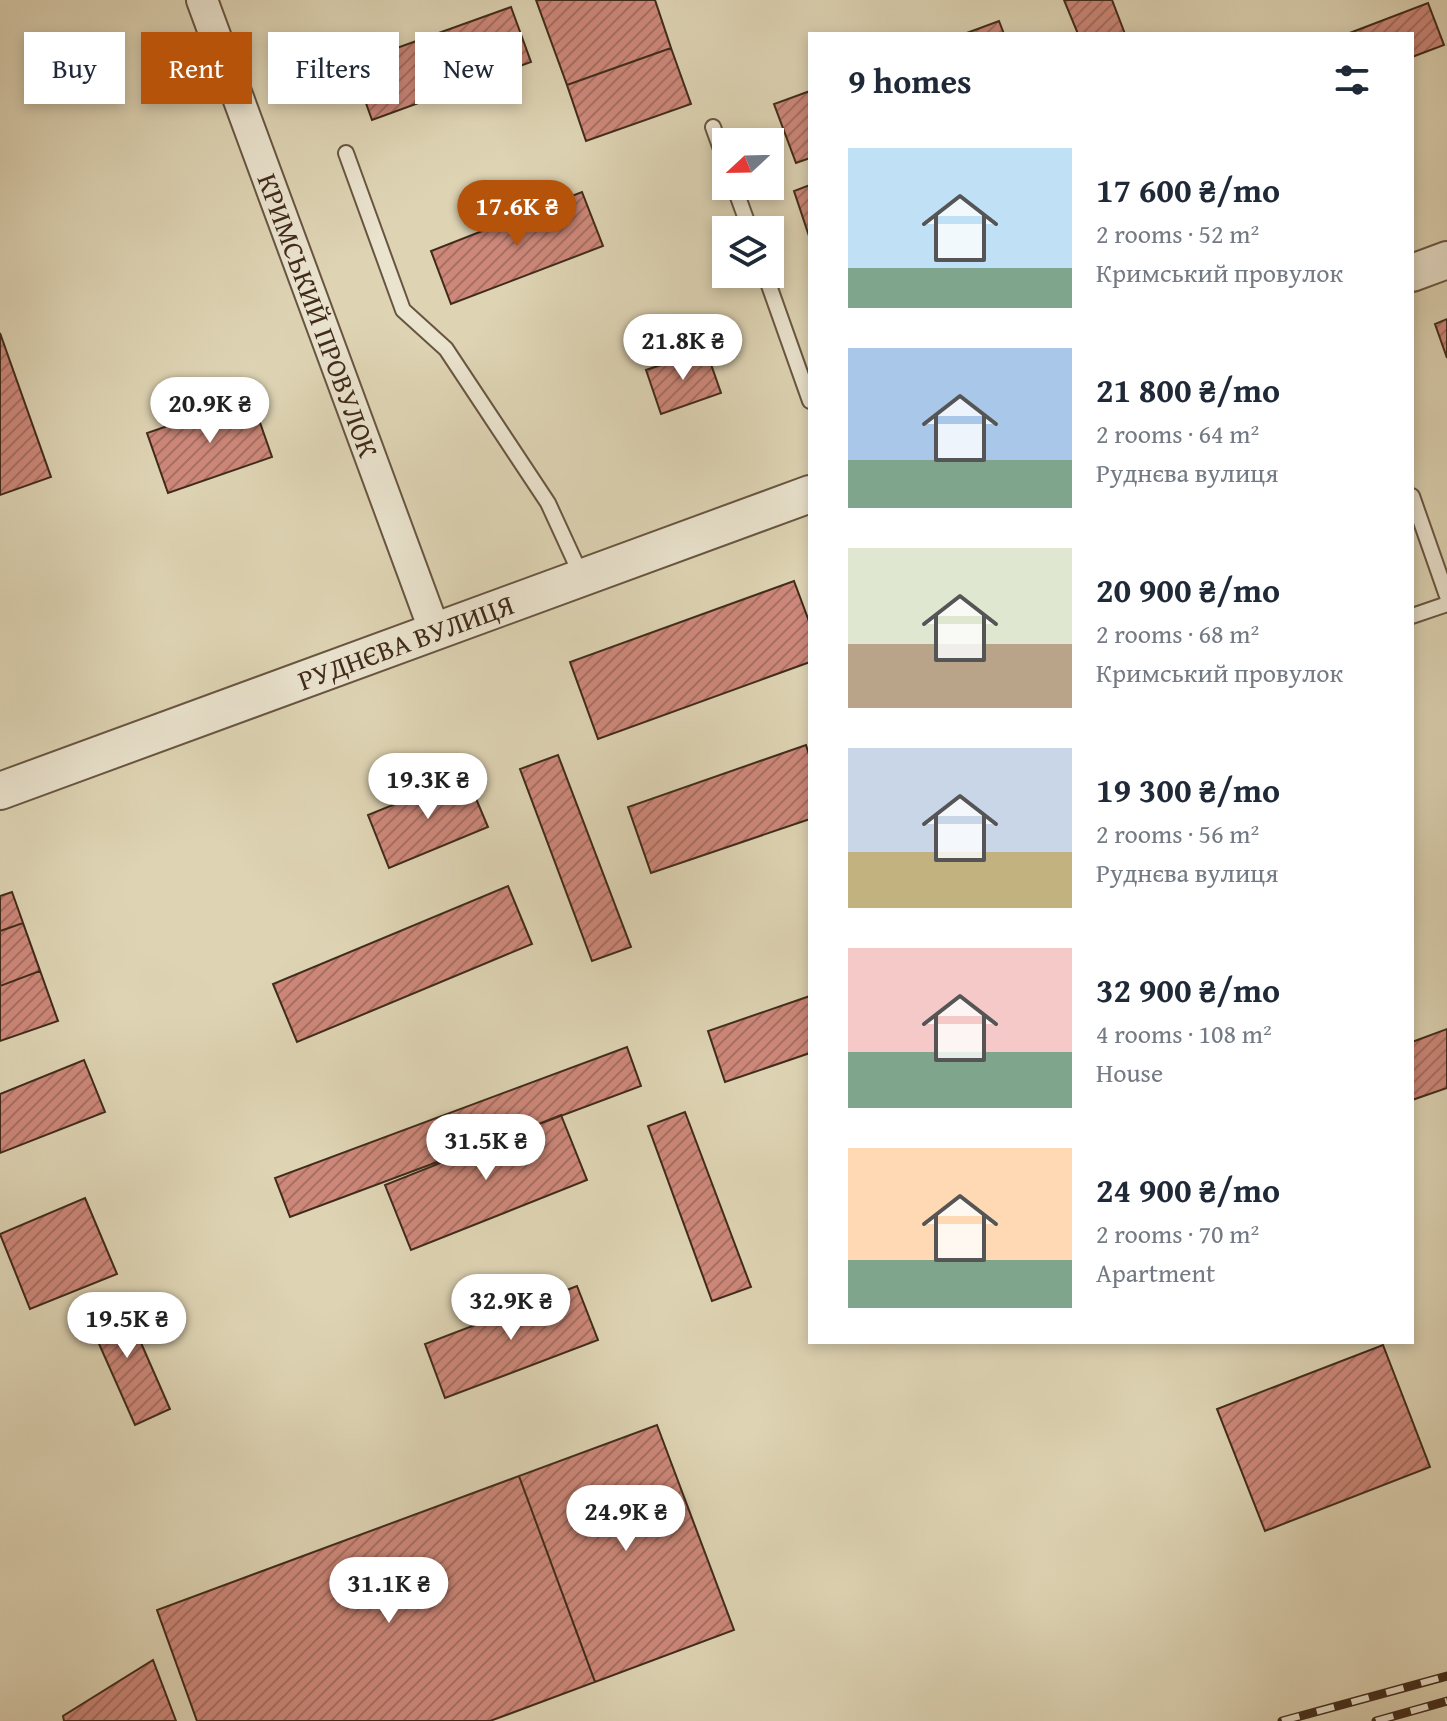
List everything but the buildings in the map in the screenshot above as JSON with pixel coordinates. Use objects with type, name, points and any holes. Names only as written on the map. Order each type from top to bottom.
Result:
[{"type":"street","name":"КРИМСЬКИЙ ПРОВУЛОК","points":[[202,0],[435,632]]},
{"type":"street","points":[[1414,272],[1447,260]]},
{"type":"street","name":"РУДНЄВА ВУЛИЦЯ","points":[[0,791],[808,495]]},
{"type":"lane","points":[[346,153],[403,310],[446,349],[548,503],[582,578]]},
{"type":"lane","points":[[770,288],[808,395]]},
{"type":"lane","points":[[1414,502],[1447,596]]},
{"type":"lane","points":[[1414,615],[1447,604]]},
{"type":"railway","points":[[1282,1721],[1447,1676]]},
{"type":"railway","points":[[1376,1721],[1447,1701]]}]
